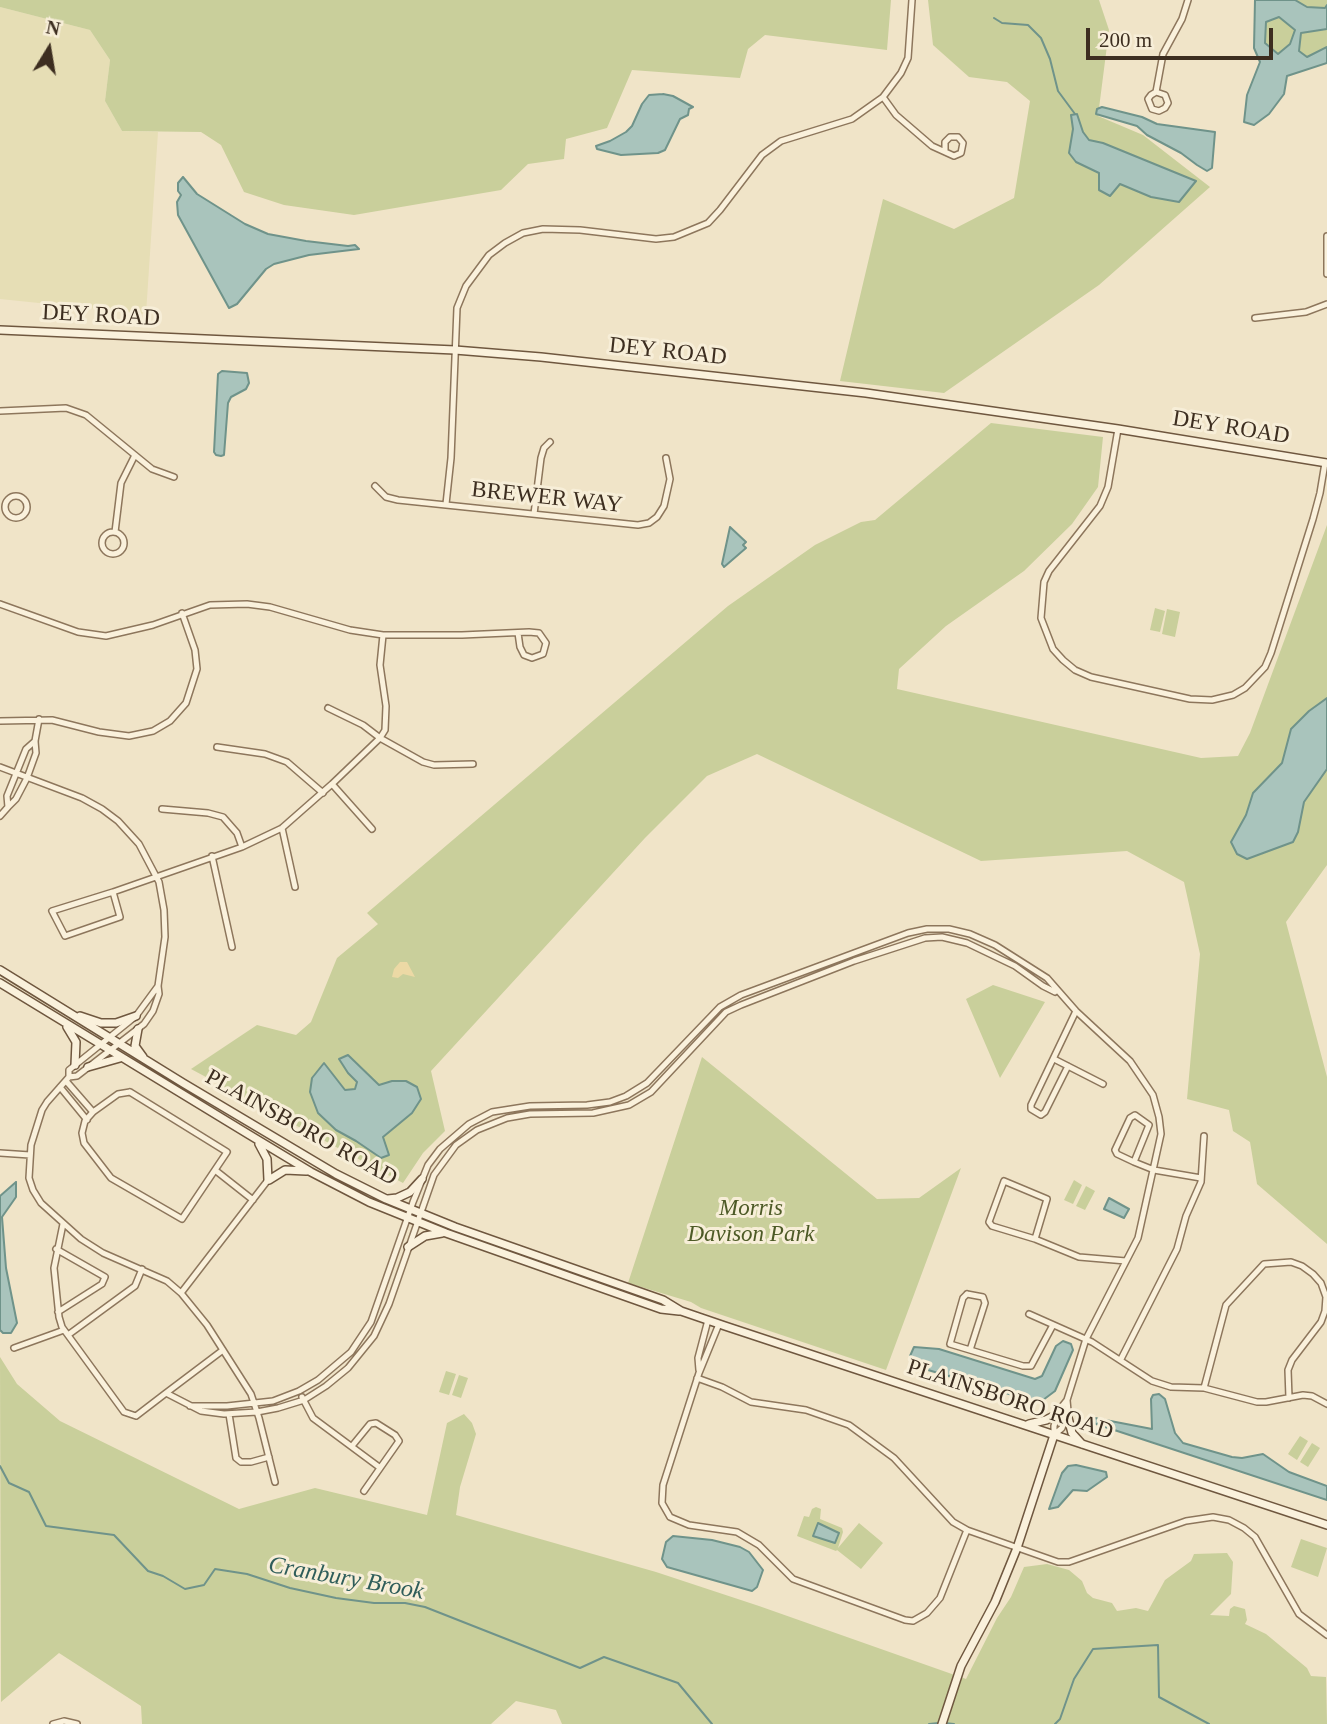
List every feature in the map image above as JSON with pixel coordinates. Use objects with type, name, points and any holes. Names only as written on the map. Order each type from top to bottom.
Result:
[{"type":"street","points":[[446,504],[451,458],[457,308],[466,286],[483,261],[505,243],[523,233],[543,229],[580,230],[656,239],[689,232],[708,223],[761,155],[781,141],[852,120],[883,97],[901,73],[908,58],[912,0]]},
{"type":"street","points":[[1156,92],[1163,54],[1182,19],[1188,0]]},
{"type":"street","points":[[883,97],[896,115],[920,138],[945,150]]},
{"type":"street","points":[[1327,236],[1327,274]]},
{"type":"street","points":[[1255,318],[1306,312],[1327,304]]},
{"type":"street","name":"DEY ROAD","points":[[0,330],[454,350],[541,357],[866,393],[1118,429],[1326,463]]},
{"type":"street","points":[[0,411],[66,408],[86,415],[152,468],[174,477]]},
{"type":"street","points":[[1118,429],[1108,487],[1100,506],[1049,571],[1044,582],[1041,618],[1053,649],[1076,670],[1091,677],[1190,699],[1212,700],[1233,695],[1256,678],[1265,667],[1307,538],[1326,463]]},
{"type":"street","points":[[534,514],[541,458],[550,442]]},
{"type":"street","points":[[115,532],[121,483],[135,455]]},
{"type":"street","name":"BREWER WAY","points":[[375,486],[386,498],[638,525],[649,523],[664,506],[670,479],[666,458]]},
{"type":"street","points":[[17,496],[24,500],[27,508],[23,515],[15,518],[7,514],[2,505],[9,498],[17,496]]},
{"type":"street","points":[[115,532],[122,536],[124,543],[119,553],[111,554],[104,550],[102,543],[107,533],[115,532]]},
{"type":"street","points":[[0,604],[78,632],[106,636],[153,625],[210,605],[247,604],[270,607],[350,630],[383,635],[534,632],[542,635],[546,643],[543,654],[536,658],[524,655],[518,633]]},
{"type":"street","points":[[0,721],[39,719],[129,736],[153,731],[170,720],[186,703],[197,669],[195,650],[182,613]]},
{"type":"street","points":[[113,892],[120,917],[65,936],[52,911],[242,846],[282,828],[323,793],[385,730],[387,719],[380,665],[383,635]]},
{"type":"street","points":[[328,708],[363,725],[380,738],[423,762],[434,765],[473,764]]},
{"type":"street","points":[[0,816],[16,799],[27,778],[36,753],[39,719]]},
{"type":"street","points":[[8,807],[7,796],[26,749],[35,741]]},
{"type":"street","points":[[217,747],[265,754],[287,762],[323,793]]},
{"type":"street","points":[[0,767],[82,798],[118,821],[139,844],[156,875],[164,910],[165,937],[159,994],[153,1011],[138,1029],[77,1076],[67,1079]]},
{"type":"street","points":[[332,784],[372,829]]},
{"type":"street","points":[[162,809],[223,817],[237,833],[242,846]]},
{"type":"street","points":[[282,828],[295,887]]},
{"type":"street","points":[[212,856],[232,947]]},
{"type":"street","points":[[190,1406],[228,1406],[273,1401],[318,1380],[351,1352],[371,1322],[428,1165],[453,1137],[469,1124],[492,1112],[530,1106],[598,1103],[626,1096],[647,1083],[720,1007],[730,1001],[758,988],[908,933],[927,929],[949,929],[970,934],[1024,961],[1047,978],[1076,1011],[1130,1061],[1153,1095],[1161,1134],[1138,1238],[1086,1339],[1067,1400],[1054,1426],[1054,1435],[1017,1548],[995,1602],[961,1666],[942,1724]]},
{"type":"street","points":[[166,1393],[201,1411],[229,1414],[257,1412],[304,1400],[327,1386],[348,1368],[374,1336],[389,1304],[434,1175],[456,1145],[477,1130],[507,1118],[593,1113],[629,1105],[651,1092],[726,1012],[908,942],[942,937],[967,943],[1015,966],[1043,986],[1059,993]]},
{"type":"street","name":"PLAINSBORO ROAD","points":[[0,970],[148,1063],[336,1174],[420,1213],[663,1300],[681,1311]]},
{"type":"street","name":"PLAINSBORO ROAD","points":[[0,983],[312,1172],[407,1218],[661,1309],[681,1311],[1327,1525]]},
{"type":"street","points":[[158,986],[136,1016],[69,1070],[67,1079],[41,1110],[34,1130],[29,1178],[41,1203],[63,1224],[103,1253],[167,1281],[181,1293],[241,1377],[254,1403],[275,1482]]},
{"type":"street","points":[[59,1007],[101,1023],[116,1023],[136,1016]]},
{"type":"street","points":[[1068,1066],[1045,1112],[1041,1115],[1031,1109],[1076,1011]]},
{"type":"street","points":[[59,1020],[71,1030],[76,1042],[75,1065]]},
{"type":"street","points":[[138,1029],[135,1045],[148,1063]]},
{"type":"street","points":[[88,1067],[120,1058]]},
{"type":"street","points":[[1054,1059],[1103,1084]]},
{"type":"street","points":[[67,1079],[93,1112]]},
{"type":"street","points":[[60,1087],[87,1120]]},
{"type":"street","points":[[130,1092],[227,1152],[182,1219],[111,1178],[83,1143],[82,1133],[93,1112],[118,1094],[130,1092]]},
{"type":"street","points":[[1134,1163],[1149,1125],[1135,1115],[1130,1118],[1115,1150],[1117,1154],[1134,1163],[1154,1170],[1201,1178]]},
{"type":"street","points":[[248,1134],[264,1150],[268,1180]]},
{"type":"street","points":[[1121,1359],[1177,1249],[1201,1178],[1204,1136]]},
{"type":"street","points":[[0,1153],[30,1155]]},
{"type":"street","points":[[215,1170],[253,1200]]},
{"type":"street","points":[[181,1293],[268,1180],[285,1170],[312,1172]]},
{"type":"street","points":[[386,1199],[397,1199],[410,1192],[422,1179]]},
{"type":"street","points":[[1035,1239],[1047,1199],[1004,1181],[989,1222],[992,1226],[1035,1239],[1079,1257],[1126,1261]]},
{"type":"street","points":[[63,1224],[54,1268],[58,1312],[66,1333],[124,1412],[136,1416],[223,1350]]},
{"type":"street","points":[[408,1247],[425,1236],[446,1233]]},
{"type":"street","points":[[56,1249],[104,1277],[102,1284],[58,1312]]},
{"type":"street","points":[[1205,1388],[1226,1305],[1264,1264],[1291,1262],[1313,1274],[1321,1283],[1326,1297],[1321,1322],[1292,1360],[1288,1370],[1289,1398]]},
{"type":"street","points":[[14,1348],[66,1333],[135,1286],[142,1269]]},
{"type":"street","points":[[970,1350],[985,1303],[983,1297],[967,1294],[963,1298],[950,1344],[1023,1366],[1031,1366],[1053,1325]]},
{"type":"street","points":[[1029,1314],[1086,1339],[1152,1381],[1171,1387],[1205,1388],[1257,1402],[1312,1396],[1327,1404]]},
{"type":"street","points":[[698,1376],[698,1358],[708,1320]]},
{"type":"street","points":[[719,1324],[698,1376],[661,1493],[663,1507],[675,1521],[737,1532],[759,1545],[793,1579],[913,1621],[927,1613],[940,1598],[967,1530]]},
{"type":"street","points":[[698,1376],[751,1402],[806,1410],[849,1426],[894,1458],[946,1516],[967,1530],[1058,1562],[1069,1562],[1186,1521],[1213,1517],[1229,1520],[1255,1537],[1299,1614],[1327,1636]]},
{"type":"street","points":[[299,1391],[313,1418],[379,1467]]},
{"type":"street","points":[[1067,1400],[1072,1433],[1083,1444]]},
{"type":"street","points":[[229,1414],[236,1458],[242,1462],[269,1458]]},
{"type":"street","points":[[1023,1424],[1035,1424],[1058,1414]]},
{"type":"street","points":[[1054,1435],[1062,1429],[1067,1414]]},
{"type":"street","points":[[352,1446],[370,1424],[376,1423],[395,1435],[399,1441],[363,1491]]},
{"type":"street","points":[[52,1724],[64,1721],[77,1724]]},
{"type":"shaded area","points":[[0,7],[90,30],[110,60],[105,101],[122,131],[158,132],[146,314],[0,299]]},
{"type":"green space","points":[[0,0],[891,0],[887,50],[765,35],[748,49],[740,78],[632,70],[607,128],[566,139],[564,159],[528,164],[501,190],[354,215],[284,205],[244,192],[221,145],[201,132],[122,131],[105,101],[110,60],[90,30],[0,7]]},
{"type":"green space","points":[[928,0],[1099,0],[1109,30],[1098,116],[1143,135],[1210,187],[1099,285],[944,393],[840,381],[883,199],[954,229],[1014,198],[1030,101],[1007,82],[969,77],[933,45]]},
{"type":"green space","points":[[1295,0],[1327,0],[1327,5],[1326,8],[1307,7]]},
{"type":"green space","points":[[1280,17],[1295,30],[1290,44],[1278,54],[1265,43],[1266,22]]},
{"type":"green space","points":[[1327,29],[1327,47],[1307,57],[1299,51],[1301,33]]},
{"type":"green space","points":[[991,423],[1103,437],[1098,487],[1072,524],[1024,571],[946,626],[899,669],[897,689],[1201,758],[1238,756],[1250,733],[1327,525],[1327,865],[1286,922],[1327,1077],[1327,1244],[1257,1184],[1250,1142],[1233,1131],[1229,1110],[1187,1099],[1200,954],[1184,882],[1127,851],[981,861],[757,754],[707,776],[645,838],[431,1071],[445,1131],[423,1153],[403,1183],[191,1069],[257,1025],[296,1035],[311,1022],[337,958],[378,924],[367,913],[728,606],[815,545],[861,522],[875,520]]},
{"type":"green space","points":[[1155,608],[1165,611],[1160,632],[1150,630]]},
{"type":"green space","points":[[1167,609],[1180,612],[1175,637],[1162,634]]},
{"type":"green space","points":[[993,985],[1045,1002],[1000,1078],[966,999]]},
{"type":"green space","name":"Morris Davison Park","points":[[702,1057],[877,1199],[919,1198],[961,1168],[886,1370],[701,1308],[691,1302],[628,1283]]},
{"type":"green space","points":[[1074,1180],[1082,1185],[1073,1204],[1064,1200]]},
{"type":"green space","points":[[1086,1186],[1095,1191],[1085,1210],[1076,1206]]},
{"type":"green space","points":[[0,1357],[17,1384],[60,1421],[239,1509],[315,1488],[427,1515],[447,1423],[464,1414],[472,1423],[476,1434],[460,1487],[456,1515],[656,1572],[966,1679],[997,1618],[1011,1597],[1024,1567],[1047,1564],[1069,1570],[1082,1581],[1087,1593],[1093,1598],[1112,1603],[1117,1611],[1136,1608],[1148,1611],[1165,1580],[1191,1561],[1194,1554],[1227,1553],[1233,1562],[1231,1594],[1210,1615],[1229,1616],[1230,1609],[1234,1606],[1245,1609],[1245,1624],[1266,1634],[1307,1668],[1311,1676],[1326,1677],[1327,1724],[562,1724],[556,1710],[516,1701],[491,1724],[142,1724],[141,1706],[59,1653],[1,1702]]},
{"type":"green space","points":[[446,1371],[456,1374],[449,1395],[439,1392]]},
{"type":"green space","points":[[459,1375],[468,1378],[461,1398],[452,1395]]},
{"type":"green space","points":[[1300,1436],[1308,1441],[1297,1460],[1288,1454]]},
{"type":"green space","points":[[1312,1443],[1320,1448],[1308,1467],[1300,1462]]},
{"type":"green space","points":[[812,1509],[821,1509],[820,1519],[842,1528],[838,1548],[859,1523],[883,1543],[861,1569],[837,1550],[797,1536],[804,1516],[809,1517]]},
{"type":"green space","points":[[1301,1539],[1327,1548],[1318,1577],[1291,1567]]},
{"type":"sand","points":[[400,962],[407,962],[415,977],[403,974],[398,978],[392,977]]},
{"type":"water","points":[[1255,0],[1295,0],[1307,7],[1325,8],[1327,5],[1327,29],[1301,33],[1299,51],[1307,57],[1327,47],[1327,63],[1287,76],[1284,94],[1269,114],[1254,125],[1244,122],[1247,95],[1260,62],[1254,48]],"holes":[[[1279,17],[1295,30],[1290,44],[1278,54],[1265,43],[1266,22]]]},
{"type":"water","points":[[649,95],[673,96],[693,107],[689,109],[688,115],[680,119],[665,150],[658,153],[621,155],[597,149],[596,146],[610,141],[632,126]]},
{"type":"water","points":[[1102,107],[1142,117],[1157,124],[1215,132],[1212,168],[1207,171],[1147,135],[1137,126],[1096,114],[1097,109]]},
{"type":"water","points":[[1077,114],[1089,140],[1103,143],[1196,181],[1179,202],[1151,197],[1120,184],[1110,196],[1099,190],[1099,173],[1076,162],[1069,153],[1073,129],[1071,115]]},
{"type":"water","points":[[183,177],[197,194],[245,224],[268,234],[306,241],[355,245],[359,249],[309,255],[274,264],[266,269],[237,304],[229,308],[178,215],[177,202],[181,195],[178,183]]},
{"type":"water","points":[[222,371],[247,373],[249,383],[246,389],[231,397],[228,403],[224,455],[221,456],[214,452],[218,374]]},
{"type":"water","points":[[730,527],[746,542],[743,545],[746,548],[724,567],[722,564]]},
{"type":"water","points":[[1327,698],[1327,769],[1304,802],[1298,832],[1293,842],[1247,859],[1237,854],[1231,842],[1246,815],[1253,793],[1282,763],[1291,729]]},
{"type":"water","points":[[348,1055],[379,1085],[406,1081],[417,1087],[421,1099],[412,1113],[383,1137],[389,1155],[381,1158],[336,1130],[318,1113],[310,1092],[312,1078],[324,1063],[345,1090],[355,1089],[357,1082],[339,1059]]},
{"type":"water","points":[[16,1182],[16,1197],[2,1217],[6,1268],[17,1323],[11,1333],[3,1333],[0,1330],[0,1196]]},
{"type":"water","points":[[1109,1198],[1129,1209],[1124,1218],[1104,1209]]},
{"type":"water","points":[[1063,1341],[1071,1344],[1073,1350],[1055,1391],[1043,1400],[1026,1399],[928,1370],[915,1365],[910,1356],[914,1347],[939,1349],[1035,1379],[1042,1376],[1056,1346]]},
{"type":"water","points":[[1159,1394],[1165,1399],[1175,1433],[1183,1443],[1232,1457],[1263,1454],[1289,1472],[1327,1486],[1327,1500],[1093,1423],[1095,1418],[1152,1429],[1151,1399],[1153,1395]]},
{"type":"water","points":[[1076,1465],[1106,1472],[1107,1477],[1087,1491],[1073,1490],[1058,1507],[1049,1509],[1062,1473],[1068,1466]]},
{"type":"water","points":[[818,1523],[839,1533],[835,1543],[813,1536]]},
{"type":"water","points":[[673,1536],[712,1540],[749,1552],[763,1570],[757,1587],[752,1591],[667,1567],[662,1559],[666,1542]]},
{"type":"waterway","points":[[994,18],[1002,23],[1028,25],[1041,38],[1050,59],[1058,91],[1075,114]]},
{"type":"waterway","name":"Cranbury Brook","points":[[0,1466],[9,1483],[29,1492],[46,1526],[114,1535],[148,1571],[185,1589],[204,1585],[215,1569],[247,1574],[290,1588],[336,1598],[425,1607],[580,1668],[604,1657],[678,1683],[712,1724]]},
{"type":"waterway","name":"Cranbury Brook","points":[[1055,1724],[1060,1719],[1074,1679],[1093,1649],[1158,1645],[1159,1697],[1209,1724]]},
{"type":"waterway","name":"Cranbury Brook","points":[[929,1724],[939,1723]]},
{"type":"waterway","name":"Cranbury Brook","points":[[944,1723],[954,1724]]}]
